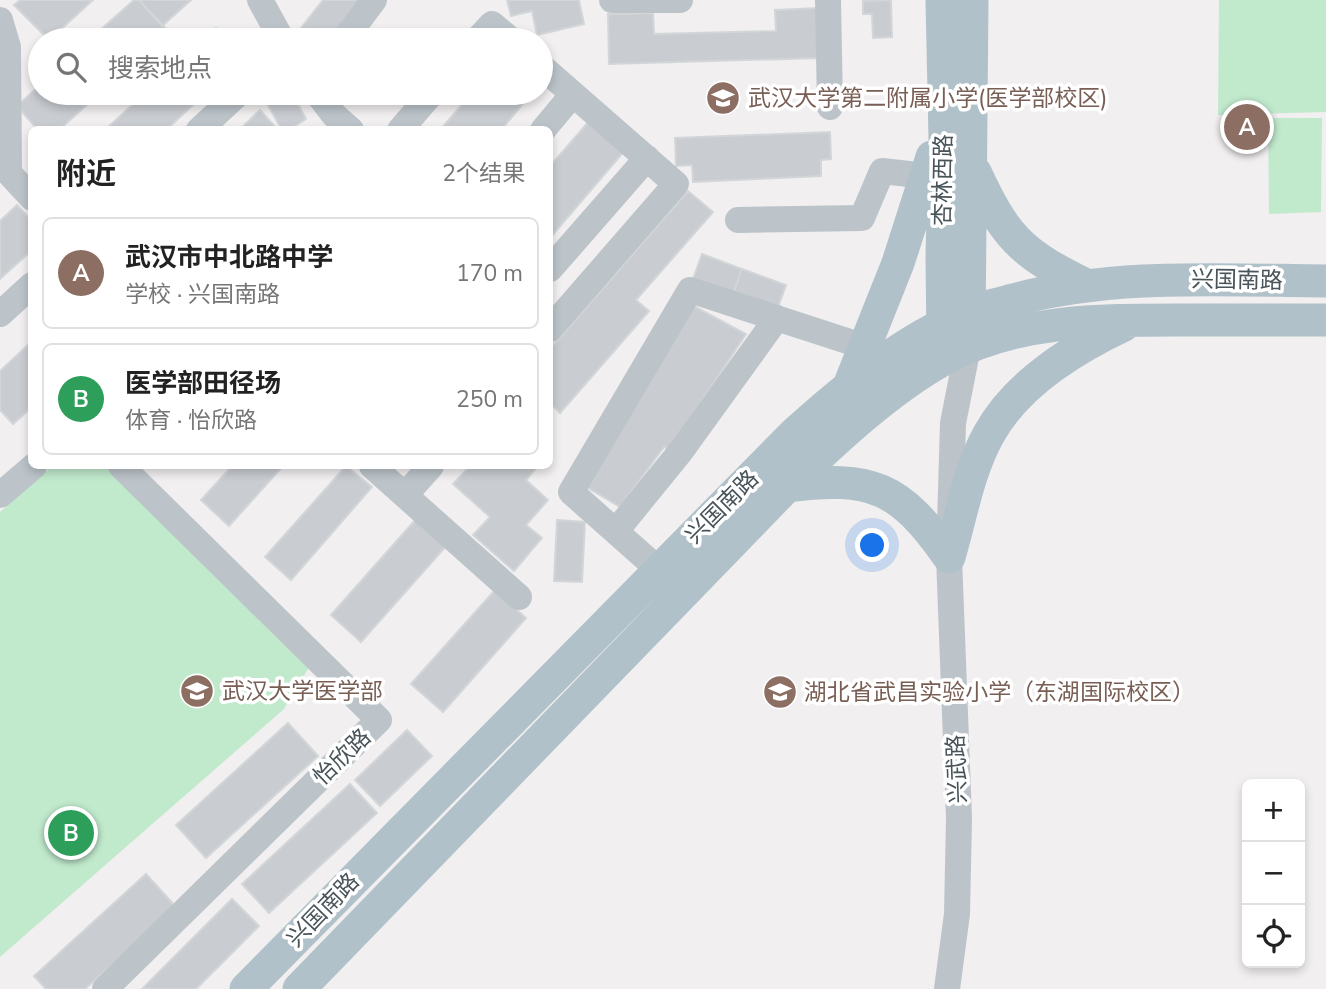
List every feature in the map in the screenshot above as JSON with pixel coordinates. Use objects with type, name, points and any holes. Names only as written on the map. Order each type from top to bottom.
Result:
[{"type":"main road","name":"杏林西路","points":[[942,0],[942,256],[956,319]]},
{"type":"main road","name":"杏林西路","points":[[956,353],[956,319],[971,248],[972,0]]},
{"type":"main road","points":[[879,351],[898,263],[944,118]]},
{"type":"main road","points":[[970,162],[990,206],[1024,249],[1052,268],[1084,284]]},
{"type":"main road","name":"兴国南路","points":[[246,989],[794,434],[849,387],[879,351],[956,319],[1034,294],[1084,284],[1178,279],[1326,281]]},
{"type":"main road","points":[[949,556],[978,457],[989,433],[1005,411],[1020,394],[1050,369],[1095,338],[1134,320]]},
{"type":"main road","name":"兴国南路","points":[[299,989],[787,486],[856,422],[956,353],[1028,330],[1064,323],[1134,320],[1326,320]]},
{"type":"main road","points":[[787,486],[819,482],[877,487],[905,503],[949,556]]},
{"type":"street","points":[[260,0],[275,28]]},
{"type":"street","points":[[353,28],[374,0]]},
{"type":"street","points":[[612,0],[680,0]]},
{"type":"street","points":[[828,0],[830,107]]},
{"type":"street","points":[[0,20],[8,47],[4,177],[28,195]]},
{"type":"street","points":[[553,76],[677,184],[553,326]]},
{"type":"street","points":[[545,126],[573,94]]},
{"type":"street","points":[[203,126],[226,105]]},
{"type":"street","points":[[324,105],[335,125]]},
{"type":"street","points":[[403,126],[422,105]]},
{"type":"street","points":[[553,266],[647,158]]},
{"type":"street","points":[[738,220],[862,218],[882,172],[927,176]]},
{"type":"street","points":[[0,314],[28,289]]},
{"type":"street","points":[[659,570],[571,492],[690,289],[879,351]]},
{"type":"street","points":[[616,531],[681,451],[777,318]]},
{"type":"street","name":"兴武路","points":[[947,989],[957,914],[959,818],[949,556],[956,353]]},
{"type":"street","points":[[0,495],[30,469]]},
{"type":"street","name":"怡欣路","points":[[105,989],[379,720],[124,469]]},
{"type":"street","points":[[375,469],[519,597]]},
{"type":"street","points":[[405,495],[428,469]]},
{"type":"green space","points":[[1219,0],[1326,0],[1326,112],[1218,115]]},
{"type":"green space","points":[[1268,118],[1322,118],[1321,212],[1269,214]]},
{"type":"green space","points":[[49,469],[109,469],[311,664],[284,709],[0,957],[0,512]]},
{"type":"building","points":[[20,0],[93,0],[62,28],[37,28],[14,5]]},
{"type":"building","points":[[134,0],[139,0],[165,28],[102,28]]},
{"type":"building","points":[[139,0],[191,0],[162,26]]},
{"type":"building","points":[[323,0],[362,0],[340,28],[301,28]]},
{"type":"building","points":[[507,0],[579,0],[584,24],[553,31],[553,28],[536,28],[532,11],[511,16]]},
{"type":"building","points":[[891,0],[892,37],[873,38],[872,14],[863,14],[863,1]]},
{"type":"building","points":[[819,8],[820,58],[609,64],[608,14],[653,13],[654,34],[776,31],[775,10]]},
{"type":"building","points":[[28,96],[28,105],[87,105],[63,126],[34,126],[17,106]]},
{"type":"building","points":[[132,105],[193,105],[170,126],[109,126]]},
{"type":"building","points":[[268,105],[298,105],[306,119],[295,126],[280,126]]},
{"type":"building","points":[[462,105],[522,105],[504,126],[443,126]]},
{"type":"building","points":[[260,110],[274,126],[243,126]]},
{"type":"building","points":[[591,119],[626,149],[553,234],[553,163]]},
{"type":"building","points":[[830,132],[831,159],[821,160],[821,176],[693,182],[692,165],[676,166],[675,138]]},
{"type":"building","points":[[688,191],[713,212],[636,300],[649,311],[560,413],[553,406],[553,346]]},
{"type":"building","points":[[17,205],[28,217],[28,254],[0,279],[0,221]]},
{"type":"building","points":[[702,254],[742,269],[733,294],[693,279]]},
{"type":"building","points":[[742,269],[786,285],[777,310],[733,294]]},
{"type":"building","points":[[690,304],[746,334],[670,449],[664,447],[620,507],[583,485]]},
{"type":"building","points":[[28,345],[28,411],[13,424],[0,410],[0,371]]},
{"type":"building","points":[[229,469],[280,469],[229,526],[201,500]]},
{"type":"building","points":[[343,469],[350,469],[372,487],[291,580],[265,557]]},
{"type":"building","points":[[467,469],[535,469],[526,480],[548,500],[526,525],[542,538],[514,571],[473,535],[490,517],[453,484]]},
{"type":"building","points":[[417,518],[447,545],[361,642],[331,615]]},
{"type":"building","points":[[557,520],[585,522],[582,582],[554,581]]},
{"type":"building","points":[[495,590],[526,618],[443,712],[411,684]]},
{"type":"building","points":[[288,723],[318,756],[206,858],[176,825]]},
{"type":"building","points":[[407,730],[432,756],[380,806],[355,780]]},
{"type":"building","points":[[350,784],[377,813],[269,913],[242,884]]},
{"type":"building","points":[[146,874],[176,907],[85,989],[46,989],[34,976]]},
{"type":"building","points":[[232,899],[259,926],[196,989],[142,989]]},
{"type":"place","name":"武汉大学第二附属小学(医学部校区)","points":[[723,98]]},
{"type":"place","name":"武汉市中北路中学","points":[[1247,127]]},
{"type":"place","name":"武汉大学医学部","points":[[197,691]]},
{"type":"place","name":"湖北省武昌实验小学（东湖国际校区）","points":[[780,692]]},
{"type":"place","name":"医学部田径场","points":[[71,833]]}]
